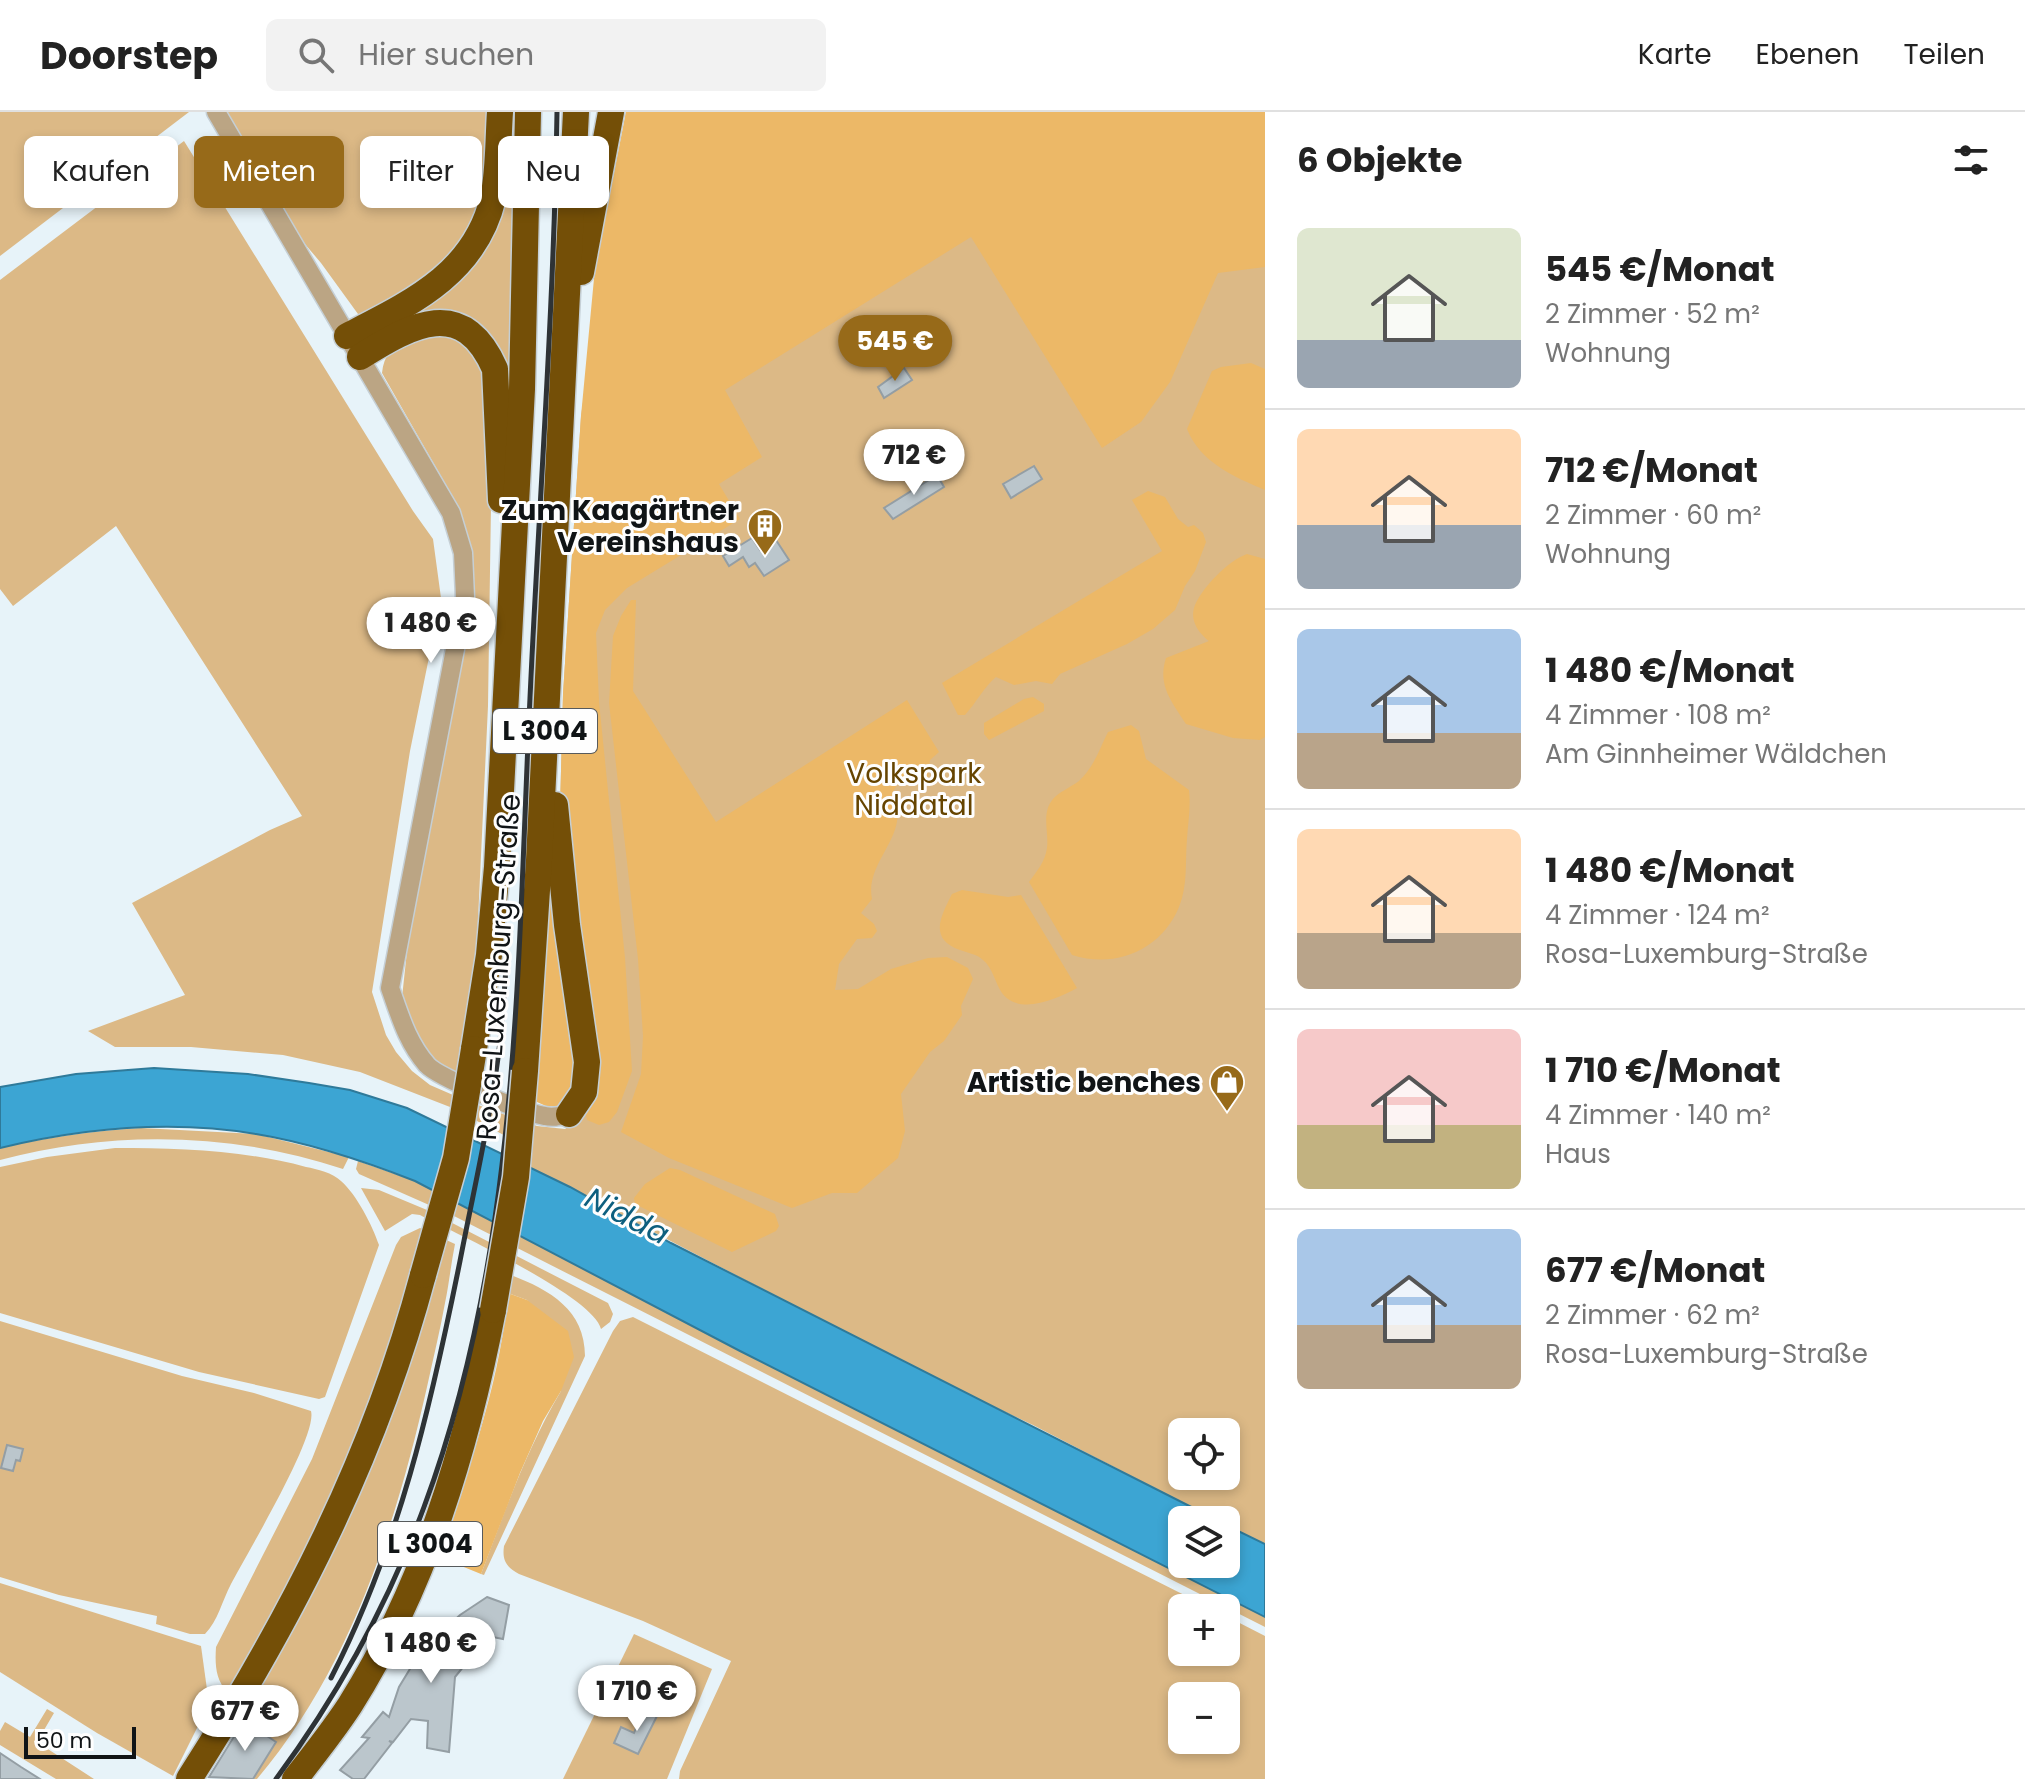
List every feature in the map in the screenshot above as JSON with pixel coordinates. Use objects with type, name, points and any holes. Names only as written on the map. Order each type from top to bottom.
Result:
[{"type":"highway","points":[[354,346],[450,274],[478,239],[493,195],[500,112]]},
{"type":"highway","name":"Rosa-Luxemburg-Straße","points":[[189,1779],[312,1568],[344,1500],[373,1431],[405,1340],[456,1158],[489,955],[497,867],[522,389],[528,112]]},
{"type":"highway","name":"Rosa-Luxemburg-Straße","points":[[295,1779],[349,1706],[430,1546],[477,1391],[516,1177],[533,957],[576,112]]},
{"type":"highway","points":[[562,390],[576,326],[581,269],[611,112]]},
{"type":"highway","points":[[354,346],[427,322],[446,323],[464,329],[487,351],[495,369],[497,392],[497,436],[509,611]]},
{"type":"highway","points":[[547,692],[567,925],[587,1062],[584,1092],[569,1114]]},
{"type":"street","points":[[216,112],[451,513],[463,553],[465,597],[461,623],[390,988],[407,1037],[429,1068],[467,1087],[543,1116],[557,1118],[569,1114]]},
{"type":"green space","points":[[0,112],[189,112],[158,136],[24,136],[24,208],[63,208],[0,256]]},
{"type":"green space","points":[[224,112],[493,112],[487,193],[482,205],[482,136],[360,136],[360,208],[481,208],[461,254],[367,317],[358,314],[279,208],[344,208],[344,136],[238,136]]},
{"type":"green space","points":[[505,112],[517,112],[516,136],[499,136]]},
{"type":"green space","name":"Volkspark Niddatal","points":[[626,112],[1265,112],[1265,1544],[1240,1532],[1240,1506],[1189,1506],[1033,1425],[923,1373],[529,1167],[531,1149],[475,1120],[478,1105],[537,1126],[565,1129],[575,1122],[560,810],[563,694],[581,416]]},
{"type":"green space","points":[[184,141],[194,157],[194,208],[225,208],[433,539],[441,598],[410,751],[372,992],[386,1035],[396,1052],[412,1071],[430,1085],[453,1095],[450,1107],[360,1072],[283,1055],[191,1047],[115,1047],[88,1031],[185,995],[132,903],[302,816],[116,526],[13,606],[0,589],[0,280],[95,208],[178,208],[178,146]]},
{"type":"green space","points":[[498,141],[498,208],[515,208],[509,454],[482,337],[374,330],[469,263]]},
{"type":"green space","points":[[444,329],[482,356],[492,437],[488,706],[477,941],[472,989],[456,1074],[429,1056],[401,1007],[407,951],[473,598],[472,552],[459,508],[382,373],[389,352],[396,346],[413,337]]},
{"type":"green space","points":[[141,1128],[256,1134],[349,1157],[343,1169],[258,1148],[172,1139],[85,1144],[0,1160],[0,1148],[70,1135]]},
{"type":"green space","points":[[115,1148],[187,1150],[283,1161],[338,1178],[353,1194],[379,1245],[325,1397],[319,1399],[199,1372],[0,1313],[0,1167]]},
{"type":"green space","points":[[358,1161],[415,1181],[740,1351],[1168,1568],[1168,1578],[454,1216],[359,1174],[356,1169]]},
{"type":"green space","points":[[361,1188],[379,1190],[427,1210],[608,1303],[613,1314],[610,1322],[601,1329],[592,1315],[549,1283],[420,1215],[412,1214],[385,1231]]},
{"type":"green space","points":[[420,1228],[455,1244],[436,1345],[400,1491],[365,1594],[343,1643],[290,1736],[257,1779],[253,1779],[276,1742],[253,1728],[249,1715],[244,1711],[440,1263],[382,1379],[299,1570],[228,1692],[218,1677],[216,1647],[312,1459],[396,1245],[401,1237]]},
{"type":"green space","points":[[511,1275],[552,1295],[563,1304],[579,1326],[585,1356],[484,1575],[481,1574],[517,1480],[561,1391],[527,1300],[508,1293]]},
{"type":"green space","points":[[633,1317],[1182,1594],[1168,1594],[1168,1666],[1240,1666],[1240,1623],[1265,1636],[1265,1779],[679,1779],[731,1661],[643,1621],[519,1574],[508,1566],[504,1555],[504,1546],[620,1321]]},
{"type":"green space","points":[[0,1321],[311,1411],[304,1444],[293,1469],[231,1584],[217,1617],[205,1634],[190,1634],[156,1624],[157,1616],[59,1595],[0,1577]]},
{"type":"green space","points":[[1168,1578],[1188,1578],[1220,1594],[1200,1594]]},
{"type":"green space","points":[[0,1583],[201,1646],[209,1704],[173,1776],[0,1672]]},
{"type":"green space","points":[[1240,1604],[1265,1617],[1265,1627],[1240,1614]]},
{"type":"green space","points":[[634,1634],[712,1669],[667,1779],[563,1779]]},
{"type":"green space","points":[[47,1709],[54,1713],[37,1742],[94,1779],[56,1779],[0,1745],[0,1731],[5,1722],[30,1737]]},
{"type":"shaded area","points":[[626,112],[1265,112],[1265,267],[1218,273],[1170,382],[1141,422],[1102,448],[971,237],[725,390],[762,457],[719,484],[740,519],[627,588],[605,610],[596,633],[599,702],[625,958],[632,1071],[617,1112],[609,1122],[599,1125],[587,1120],[585,1109],[560,810],[563,694],[581,416],[595,268]]},
{"type":"shaded area","points":[[1251,363],[1265,369],[1265,490],[1219,467],[1200,451],[1187,429],[1212,371]]},
{"type":"shaded area","points":[[1148,491],[1165,497],[1178,519],[1188,527],[1194,525],[1203,533],[1206,542],[1175,610],[1153,629],[1060,674],[1052,684],[1036,681],[1014,685],[996,677],[965,715],[958,715],[942,683],[1162,551],[1132,500]]},
{"type":"shaded area","points":[[1247,554],[1265,559],[1265,737],[1260,740],[1233,738],[1186,724],[1167,693],[1163,677],[1166,658],[1209,641],[1195,623],[1193,613],[1197,600],[1224,569]]},
{"type":"shaded area","points":[[631,600],[636,600],[633,691],[716,822],[907,700],[939,752],[930,760],[928,777],[911,781],[903,776],[892,793],[897,821],[875,872],[871,885],[872,899],[861,913],[874,924],[877,931],[872,938],[857,939],[839,964],[835,990],[858,989],[891,969],[928,958],[947,957],[968,968],[973,979],[961,1006],[962,1015],[944,1041],[930,1052],[901,1094],[905,1131],[898,1158],[857,1193],[832,1193],[792,1208],[669,1158],[621,1132],[641,1074],[643,1036],[638,959],[609,703],[613,636]]},
{"type":"shaded area","points":[[1033,697],[1044,704],[1044,711],[989,740],[984,734],[984,723],[1024,699]]},
{"type":"shaded area","points":[[1131,725],[1139,731],[1146,759],[1189,790],[1184,890],[1171,922],[1149,945],[1120,957],[1088,959],[1072,955],[1029,882],[1046,853],[1049,804],[1084,776],[1108,732]]},
{"type":"shaded area","points":[[551,866],[582,1084],[562,1107],[537,1102]]},
{"type":"shaded area","points":[[962,890],[1008,897],[1021,895],[1077,988],[1038,1003],[1009,1000],[983,960],[950,945],[941,933],[941,918],[948,902],[952,894]]},
{"type":"shaded area","points":[[670,1168],[775,1214],[779,1226],[776,1231],[732,1252],[635,1204],[634,1198],[645,1184]]},
{"type":"shaded area","points":[[508,1293],[527,1300],[568,1331],[574,1357],[561,1391],[543,1421],[520,1473],[481,1574],[439,1557],[490,1394]]},
{"type":"water","points":[[154,1068],[248,1074],[350,1090],[407,1108],[570,1187],[671,1243],[1189,1506],[1168,1506],[1168,1568],[396,1174],[297,1142],[192,1127],[95,1131],[0,1148],[0,1087],[76,1074]]},
{"type":"water","points":[[1240,1532],[1265,1544],[1265,1617],[1240,1604],[1240,1594],[1220,1594],[1188,1578],[1240,1578]]},
{"type":"building","points":[[904,368],[912,380],[884,398],[878,387]]},
{"type":"building","points":[[1034,466],[1042,479],[1011,498],[1003,484]]},
{"type":"building","points":[[937,475],[944,487],[893,519],[884,508]]},
{"type":"building","name":"Zum Kaagärtner Vereinshaus","points":[[752,538],[760,550],[776,540],[789,560],[764,576],[755,563],[749,567],[743,557],[729,566],[723,556]]},
{"type":"building","points":[[7,1445],[23,1449],[13,1471],[1,1468]]},
{"type":"building","points":[[487,1597],[509,1605],[503,1639],[488,1636],[455,1677],[449,1752],[427,1748],[428,1721],[411,1719],[393,1742],[389,1741],[392,1743],[364,1779],[353,1779],[340,1770],[369,1738],[362,1737],[383,1712],[389,1717],[399,1687],[416,1659],[412,1646],[433,1640],[460,1615]]},
{"type":"building","points":[[644,1708],[658,1714],[638,1754],[614,1743],[621,1727],[634,1733]]},
{"type":"building","points":[[258,1720],[269,1726],[264,1734],[276,1742],[253,1779],[209,1777],[243,1722],[253,1728]]},
{"type":"building","points":[[0,1753],[21,1767],[40,1779],[0,1779]]},
{"type":"railway","points":[[276,1779],[341,1682],[378,1614],[410,1543],[456,1410],[479,1310],[496,1209],[516,1005],[550,332],[557,112]]},
{"type":"railway","points":[[331,1678],[376,1577],[424,1421],[449,1315],[490,1109],[506,967]]},
{"type":"place","name":"Zum Kaagärtner Vereinshaus","points":[[765,557]]},
{"type":"place","name":"Artistic benches","points":[[1227,1113]]},
{"type":"water label","name":"Nidda","points":[[627,1216]]}]
